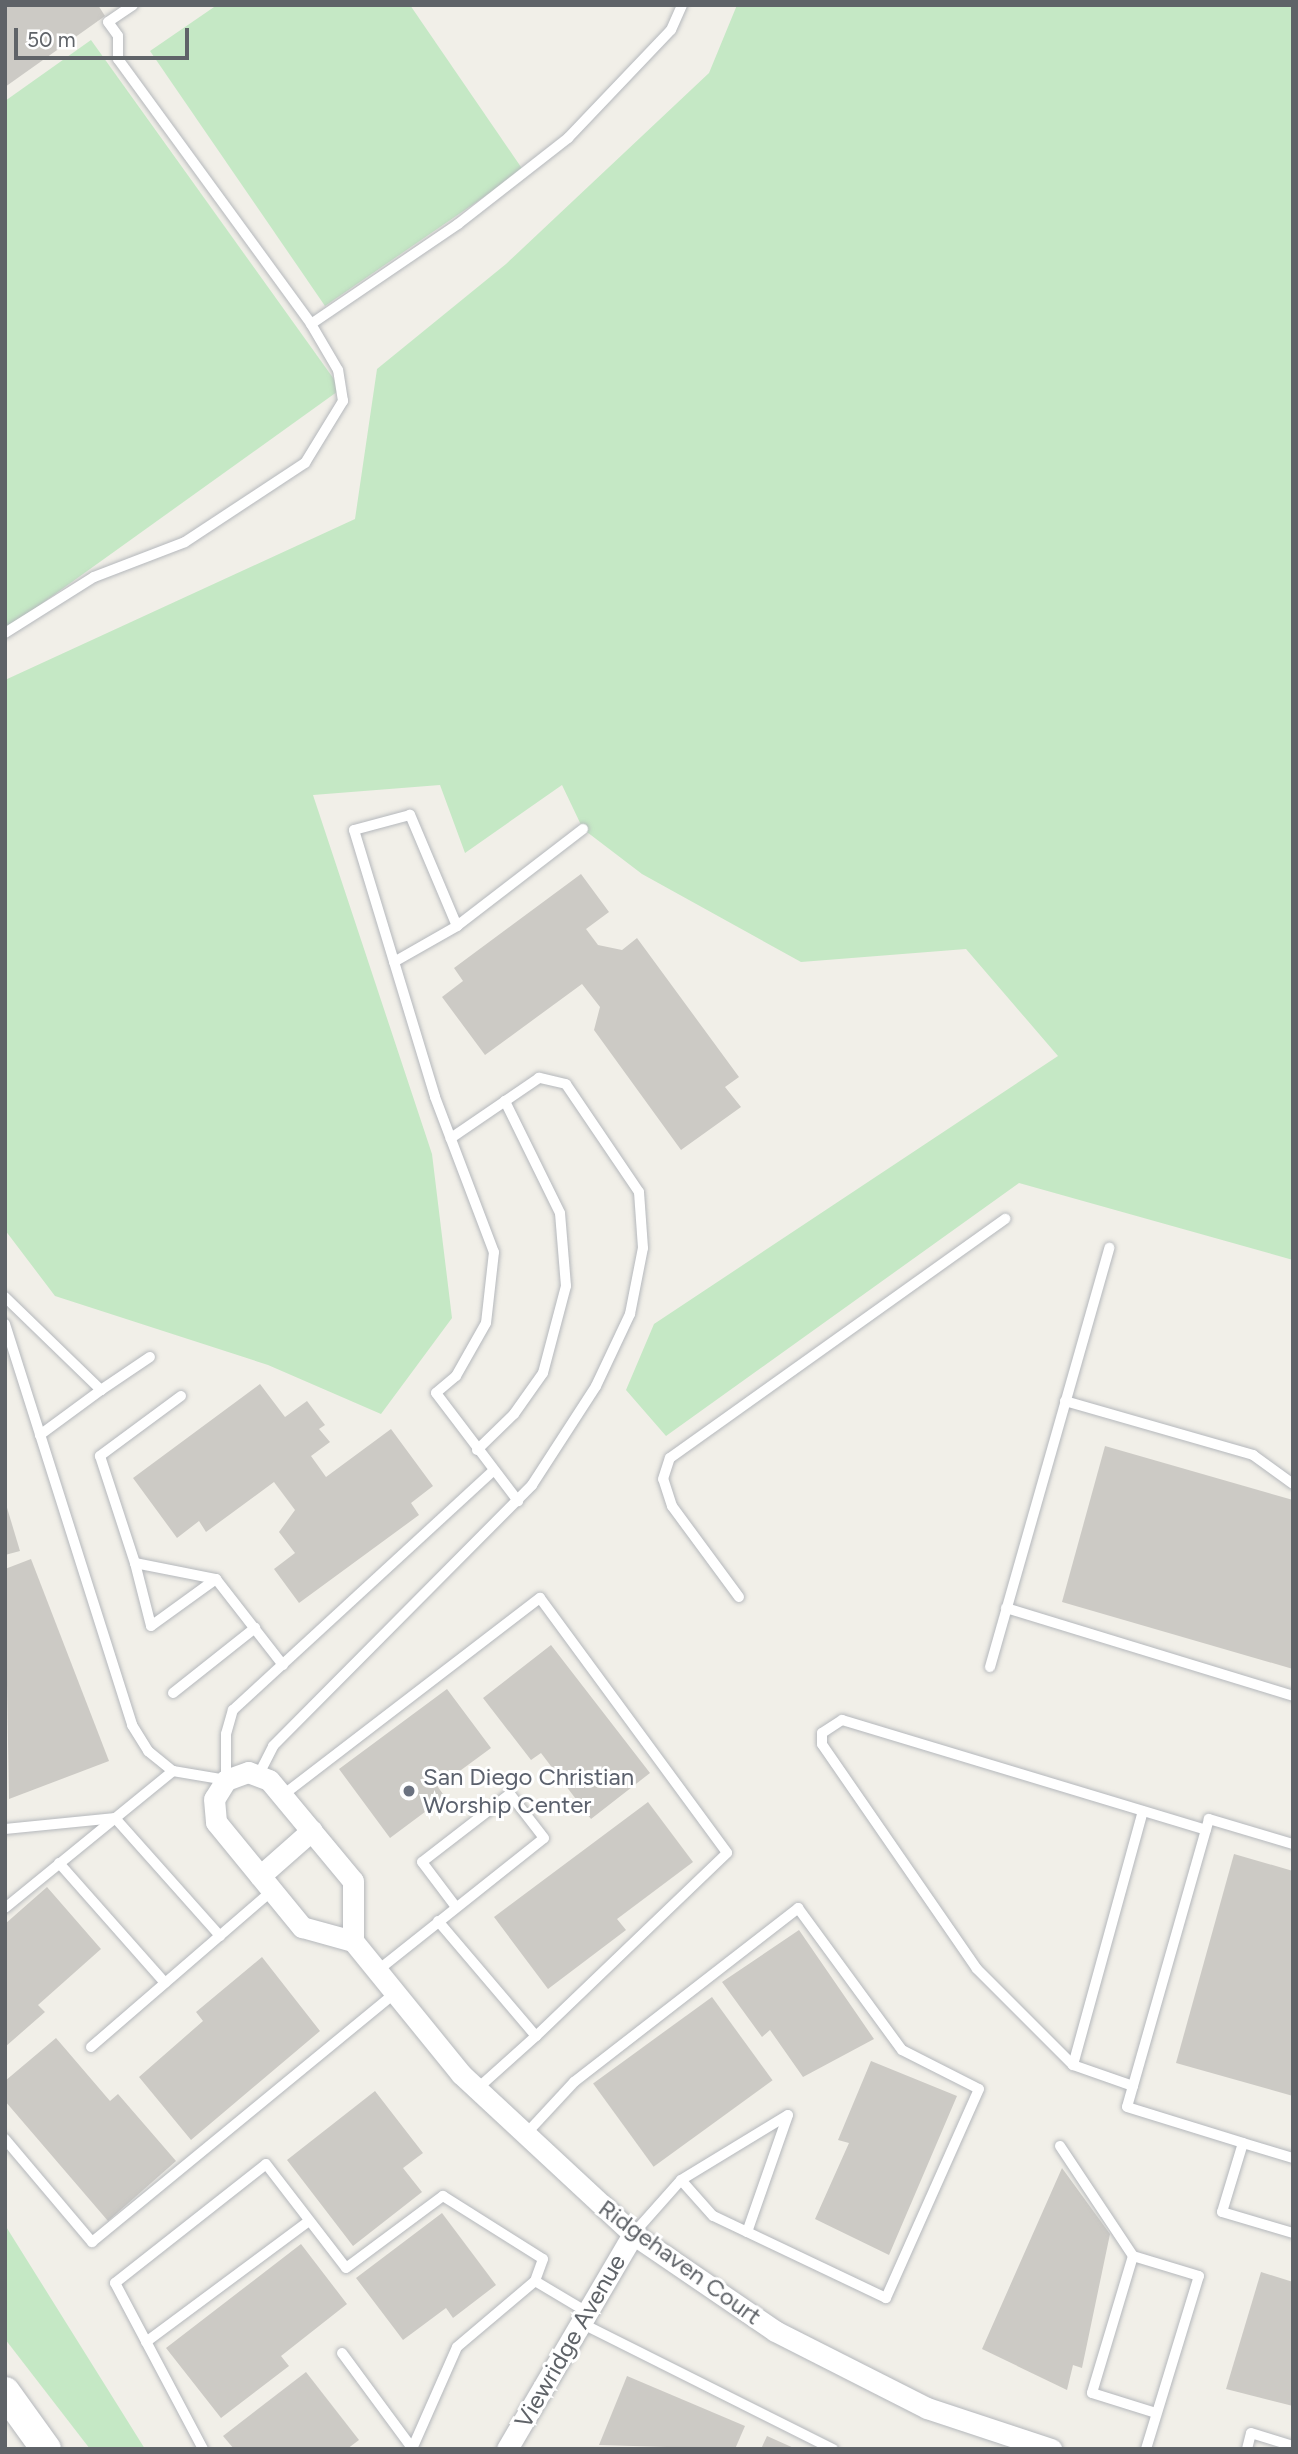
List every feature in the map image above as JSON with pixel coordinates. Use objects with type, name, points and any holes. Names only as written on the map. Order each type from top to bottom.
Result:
[{"type":"main road","points":[[5,2392],[46,2449]]},
{"type":"street","points":[[259,1774],[283,1795],[353,1881],[353,1941],[302,1927],[216,1822],[214,1800],[226,1780],[259,1774]]},
{"type":"street","points":[[266,1883],[312,1830]]},
{"type":"street","name":"Ridgehaven Court","points":[[353,1941],[477,2089],[633,2234],[775,2331],[927,2408],[1051,2449]]},
{"type":"street","name":"Viewridge Avenue","points":[[507,2449],[633,2234]]},
{"type":"lane","points":[[5,633],[94,577],[185,542],[313,454],[343,401],[338,370],[311,324],[118,59],[118,36],[108,22],[132,5]]},
{"type":"lane","points":[[311,324],[458,224],[568,138],[671,30],[682,5]]},
{"type":"lane","points":[[457,926],[410,815],[354,830],[451,1138],[487,1223],[496,1278],[479,1340],[436,1393],[492,1472],[518,1501]]},
{"type":"lane","points":[[394,962],[457,926],[583,828]]},
{"type":"lane","points":[[259,1774],[273,1746],[518,1501],[577,1418],[631,1314],[645,1223],[631,1174],[566,1084],[539,1078],[451,1138]]},
{"type":"lane","points":[[477,1450],[514,1415],[542,1373],[557,1339],[566,1286],[560,1213],[505,1101]]},
{"type":"lane","points":[[739,1597],[671,1506],[663,1479],[670,1458],[1005,1219]]},
{"type":"lane","points":[[990,1667],[1109,1248]]},
{"type":"lane","points":[[5,1297],[100,1390]]},
{"type":"lane","points":[[6,1330],[132,1725],[148,1751],[173,1771],[226,1780],[226,1734],[233,1710],[492,1472]]},
{"type":"lane","points":[[40,1435],[150,1357]]},
{"type":"lane","points":[[181,1395],[100,1456],[135,1563],[151,1626],[216,1579]]},
{"type":"lane","points":[[1065,1401],[1253,1455],[1293,1484]]},
{"type":"lane","points":[[135,1563],[216,1579],[283,1665]]},
{"type":"lane","points":[[283,1795],[540,1598],[727,1853],[477,2089]]},
{"type":"lane","points":[[1006,1608],[1293,1696]]},
{"type":"lane","points":[[173,1693],[255,1628]]},
{"type":"lane","points":[[1133,2086],[1073,2065],[977,1969],[822,1745],[822,1732],[842,1720],[1206,1830]]},
{"type":"lane","points":[[5,1908],[173,1771]]},
{"type":"lane","points":[[377,1970],[544,1838],[510,1794],[422,1862],[456,1907]]},
{"type":"lane","points":[[1073,2065],[1143,1811]]},
{"type":"lane","points":[[5,1829],[115,1818]]},
{"type":"lane","points":[[115,1818],[220,1936]]},
{"type":"lane","points":[[1293,1844],[1209,1819],[1127,2107],[1293,2158]]},
{"type":"lane","points":[[59,1863],[165,1983]]},
{"type":"lane","points":[[92,2047],[220,1936],[266,1883]]},
{"type":"lane","points":[[525,2135],[574,2082],[798,1908],[902,2050],[979,2089],[886,2298],[713,2216],[681,2180]]},
{"type":"lane","points":[[438,1921],[536,2036]]},
{"type":"lane","points":[[5,2139],[92,2242],[395,1993]]},
{"type":"lane","points":[[633,2234],[681,2180],[788,2115],[747,2232]]},
{"type":"lane","points":[[1243,2143],[1222,2212],[1293,2233]]},
{"type":"lane","points":[[1060,2147],[1133,2256],[1199,2276],[1146,2449]]},
{"type":"lane","points":[[203,2449],[115,2283],[266,2164],[346,2268],[443,2196],[543,2259],[535,2281],[457,2347],[412,2448],[342,2353]]},
{"type":"lane","points":[[146,2342],[309,2221]]},
{"type":"lane","points":[[1133,2256],[1093,2393],[1156,2413]]},
{"type":"lane","points":[[535,2281],[584,2317],[834,2449]]},
{"type":"lane","points":[[1247,2449],[1251,2433],[1293,2446]]},
{"type":"green space","points":[[217,5],[410,5],[523,170],[325,306],[150,51]]},
{"type":"green space","points":[[737,5],[1293,5],[1293,1260],[1019,1183],[666,1436],[626,1390],[654,1324],[1058,1056],[966,949],[801,962],[642,874],[583,829],[562,785],[465,853],[440,785],[313,795],[432,1154],[452,1318],[381,1414],[268,1365],[55,1296],[5,1230],[5,680],[355,519],[377,369],[506,264],[709,73]]},
{"type":"green space","points":[[91,40],[341,389],[5,630],[5,101]]},
{"type":"green space","points":[[5,2225],[145,2449],[90,2449],[5,2339]]},
{"type":"building","points":[[5,5],[98,5],[105,16],[5,87]]},
{"type":"building","points":[[581,874],[609,912],[586,929],[598,945],[622,950],[637,938],[739,1077],[725,1087],[741,1107],[681,1150],[594,1030],[600,1007],[582,984],[485,1055],[442,997],[463,981],[454,968]]},
{"type":"building","points":[[260,1384],[285,1417],[307,1401],[325,1425],[319,1429],[330,1442],[311,1456],[326,1477],[391,1429],[433,1486],[411,1503],[419,1515],[299,1603],[274,1569],[295,1553],[279,1532],[295,1510],[274,1482],[206,1532],[199,1521],[177,1538],[133,1478]]},
{"type":"building","points":[[1105,1446],[1293,1500],[1293,1669],[1062,1602]]},
{"type":"building","points":[[5,1501],[20,1551],[5,1555]]},
{"type":"building","points":[[31,1559],[109,1761],[9,1799],[5,1569]]},
{"type":"building","points":[[551,1645],[650,1773],[591,1819],[541,1753],[531,1760],[483,1698]]},
{"type":"building","points":[[447,1689],[491,1748],[438,1787],[445,1797],[390,1838],[339,1769]]},
{"type":"building","points":[[648,1802],[693,1862],[617,1919],[626,1930],[548,1989],[494,1917]]},
{"type":"building","points":[[1234,1854],[1293,1871],[1293,2096],[1176,2063]]},
{"type":"building","points":[[47,1887],[101,1949],[38,2005],[45,2012],[5,2047],[5,1924]]},
{"type":"building","points":[[799,1930],[874,2039],[803,2077],[770,2030],[762,2037],[722,1982]]},
{"type":"building","points":[[262,1957],[320,2031],[191,2140],[139,2077],[203,2021],[196,2012]]},
{"type":"building","points":[[712,1997],[773,2080],[654,2167],[593,2083]]},
{"type":"building","points":[[56,2038],[110,2101],[118,2094],[176,2161],[108,2221],[5,2101],[5,2081]]},
{"type":"building","points":[[871,2061],[957,2096],[889,2255],[815,2219],[849,2143],[838,2140]]},
{"type":"building","points":[[375,2091],[423,2153],[403,2168],[422,2192],[353,2246],[287,2160]]},
{"type":"building","points":[[1062,2168],[1110,2234],[1082,2368],[1073,2365],[1067,2390],[982,2349]]},
{"type":"building","points":[[442,2213],[496,2285],[453,2318],[446,2308],[403,2340],[356,2278]]},
{"type":"building","points":[[301,2244],[347,2304],[281,2356],[289,2366],[221,2418],[166,2348]]},
{"type":"building","points":[[1261,2272],[1293,2282],[1293,2406],[1226,2389]]},
{"type":"building","points":[[306,2372],[359,2440],[347,2449],[234,2449],[223,2436]]},
{"type":"building","points":[[627,2376],[745,2426],[735,2449],[599,2445]]},
{"type":"building","points":[[767,2436],[796,2449],[761,2449]]},
{"type":"place","name":"San Diego Christian Worship Center","points":[[409,1791]]}]
